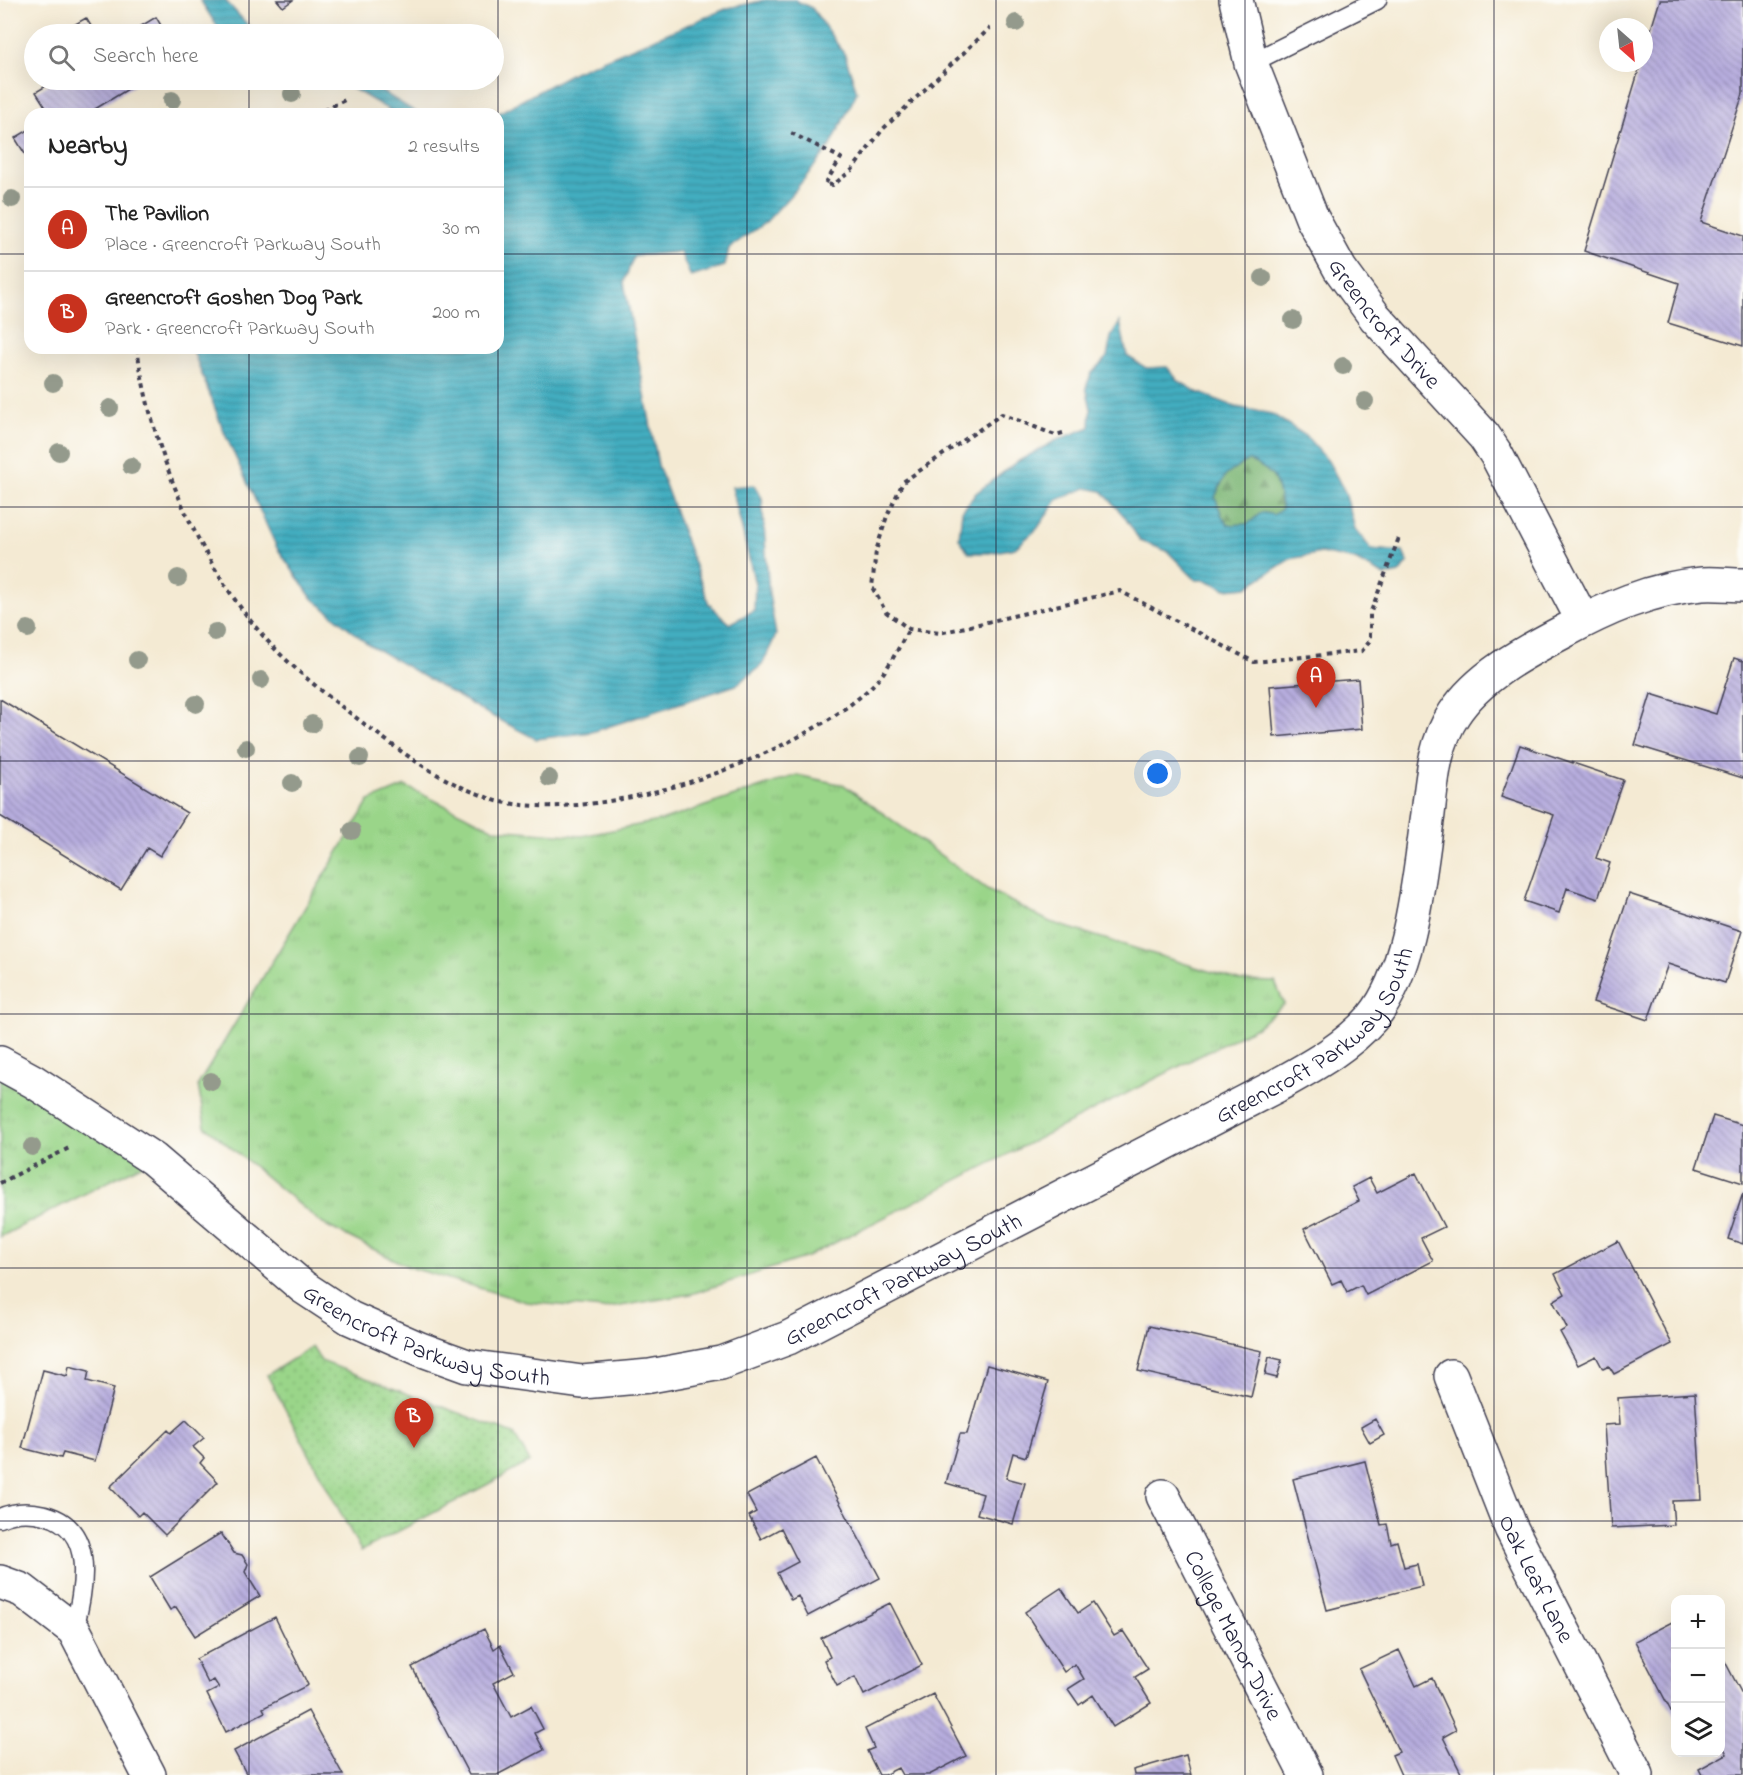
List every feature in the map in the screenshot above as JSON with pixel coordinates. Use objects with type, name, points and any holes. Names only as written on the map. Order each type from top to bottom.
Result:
[{"type":"street","name":"Greencroft Drive","points":[[1236,0],[1251,63],[1312,218],[1340,269],[1375,317],[1484,436],[1496,454],[1583,621]]},
{"type":"street","name":"Greencroft Parkway South","points":[[0,1063],[153,1159],[303,1287],[350,1318],[420,1349],[467,1366],[582,1382],[650,1377],[721,1363],[788,1338],[1276,1086],[1321,1061],[1350,1039],[1372,1018],[1389,993],[1405,948],[1417,892],[1436,758],[1442,736],[1454,713],[1477,688],[1503,667],[1583,621],[1634,600],[1675,588],[1704,584],[1743,585]]},
{"type":"street","name":"Oak Leaf Lane","points":[[1450,1376],[1511,1528],[1637,1775]]},
{"type":"street","name":"College Manor Drive","points":[[1163,1496],[1306,1775]]},
{"type":"street","points":[[0,1582],[22,1590],[74,1630],[148,1775]]},
{"type":"lane","points":[[1251,63],[1377,0]]},
{"type":"lane","points":[[0,1518],[12,1513],[33,1512],[56,1518],[72,1532],[81,1552],[84,1576],[74,1630]]},
{"type":"path","points":[[791,133],[841,158],[825,184],[833,185],[852,170],[884,129],[990,27]]},
{"type":"path","points":[[328,108],[345,100]]},
{"type":"path","points":[[138,354],[148,407],[165,461],[203,548],[234,598],[275,648],[322,692],[408,757],[450,783],[501,802],[555,807],[626,798],[698,780],[759,757],[817,727],[856,700],[883,673],[909,629]]},
{"type":"path","points":[[1063,433],[1056,435],[1002,414],[903,482],[887,516],[876,551],[872,587],[886,612],[909,629],[940,633],[1120,591],[1254,662],[1362,651],[1370,642],[1370,614],[1400,535]]},
{"type":"path","points":[[0,1183],[106,1128]]},
{"type":"green space","points":[[1248,460],[1271,474],[1282,509],[1273,515],[1262,512],[1248,524],[1228,525],[1215,497],[1225,476]]},
{"type":"green space","points":[[797,775],[844,785],[987,889],[1050,922],[1241,981],[1275,982],[1284,1004],[1258,1026],[807,1257],[691,1294],[603,1309],[526,1302],[409,1267],[323,1224],[205,1126],[198,1085],[369,801],[405,786],[494,829],[582,836],[664,820]]},
{"type":"green space","points":[[0,1063],[153,1159],[0,1237]]},
{"type":"green space","points":[[312,1347],[321,1361],[514,1434],[530,1462],[361,1551],[267,1375]]},
{"type":"water","points":[[200,0],[225,0],[247,24],[216,24]]},
{"type":"water","points":[[766,0],[795,0],[812,8],[845,55],[857,92],[831,145],[766,222],[729,248],[725,266],[691,277],[680,252],[634,256],[624,282],[658,465],[709,604],[730,624],[754,610],[755,584],[732,487],[754,485],[762,498],[769,594],[776,635],[762,665],[736,685],[592,732],[536,739],[488,714],[368,644],[311,597],[277,548],[224,432],[194,354],[504,354],[504,110],[574,72],[728,8]]},
{"type":"water","points":[[355,90],[379,90],[409,108],[386,108]]},
{"type":"water","points":[[1120,322],[1127,356],[1146,368],[1167,367],[1179,381],[1197,392],[1236,407],[1272,414],[1306,436],[1328,461],[1345,492],[1355,529],[1371,549],[1403,552],[1408,563],[1399,573],[1385,576],[1355,560],[1321,553],[1290,559],[1247,587],[1226,589],[1206,580],[1196,580],[1167,551],[1140,541],[1124,516],[1102,491],[1086,488],[1057,500],[1037,529],[1015,548],[989,553],[969,553],[959,538],[962,511],[976,493],[1017,462],[1055,441],[1090,427],[1091,409],[1086,387],[1091,374],[1107,357],[1111,337]],"holes":[[[1248,460],[1258,465],[1274,479],[1282,509],[1273,515],[1262,512],[1248,524],[1228,525],[1215,497],[1225,476]]]},
{"type":"building","points":[[277,0],[293,0],[283,7]]},
{"type":"building","points":[[1660,0],[1743,0],[1743,94],[1701,222],[1743,236],[1743,346],[1668,323],[1679,283],[1584,251],[1638,72],[1653,72],[1653,23]]},
{"type":"building","points":[[156,17],[160,24],[144,24]]},
{"type":"building","points":[[86,18],[90,24],[76,24]]},
{"type":"building","points":[[39,90],[126,90],[97,108],[46,108],[36,92]]},
{"type":"building","points":[[24,133],[24,152],[15,138]]},
{"type":"building","points":[[1734,658],[1743,661],[1743,778],[1635,745],[1651,694],[1716,714]]},
{"type":"building","points":[[1358,679],[1362,729],[1274,737],[1270,686]]},
{"type":"building","points":[[0,699],[187,813],[160,856],[147,848],[121,890],[0,816]]},
{"type":"building","points":[[1520,745],[1623,780],[1596,858],[1610,863],[1598,899],[1567,888],[1559,913],[1524,901],[1554,815],[1501,797]]},
{"type":"building","points":[[1629,894],[1742,931],[1725,983],[1668,964],[1648,1020],[1593,1002]]},
{"type":"building","points":[[1713,1116],[1743,1125],[1743,1183],[1696,1168]]},
{"type":"building","points":[[1416,1173],[1444,1227],[1421,1238],[1433,1261],[1366,1295],[1361,1285],[1347,1292],[1341,1280],[1332,1284],[1304,1229],[1359,1201],[1352,1187],[1369,1178],[1377,1193]]},
{"type":"building","points":[[1743,1193],[1743,1244],[1728,1239]]},
{"type":"building","points":[[1618,1241],[1672,1344],[1614,1374],[1609,1366],[1603,1369],[1596,1356],[1578,1365],[1560,1332],[1567,1328],[1553,1301],[1565,1294],[1555,1274]]},
{"type":"building","points":[[1149,1326],[1262,1351],[1251,1397],[1138,1371]]},
{"type":"building","points":[[1269,1357],[1282,1360],[1277,1378],[1265,1375]]},
{"type":"building","points":[[987,1365],[1048,1382],[1026,1457],[1013,1453],[1006,1478],[1025,1483],[1013,1524],[977,1514],[983,1494],[946,1483],[960,1434],[967,1434]]},
{"type":"building","points":[[69,1366],[89,1371],[87,1381],[114,1388],[95,1461],[63,1453],[61,1458],[22,1448],[43,1370],[67,1376]]},
{"type":"building","points":[[1695,1393],[1702,1500],[1672,1501],[1674,1525],[1611,1528],[1604,1425],[1620,1424],[1618,1398]]},
{"type":"building","points":[[1375,1419],[1384,1435],[1370,1443],[1361,1427]]},
{"type":"building","points":[[186,1420],[204,1438],[193,1447],[204,1458],[200,1463],[218,1482],[165,1535],[142,1512],[138,1516],[110,1487],[168,1430],[171,1433]]},
{"type":"building","points":[[816,1458],[880,1578],[808,1616],[798,1596],[791,1600],[777,1573],[798,1562],[781,1528],[761,1539],[749,1516],[756,1512],[747,1495]]},
{"type":"building","points":[[1365,1461],[1381,1525],[1387,1524],[1391,1543],[1397,1541],[1404,1567],[1417,1564],[1422,1586],[1327,1610],[1293,1479]]},
{"type":"building","points":[[221,1533],[234,1553],[242,1555],[248,1564],[245,1572],[260,1596],[195,1636],[176,1607],[170,1610],[150,1577]]},
{"type":"building","points":[[1061,1588],[1078,1613],[1093,1603],[1114,1636],[1123,1631],[1148,1669],[1135,1677],[1151,1703],[1113,1727],[1093,1695],[1079,1705],[1068,1689],[1084,1679],[1075,1664],[1064,1672],[1025,1612]]},
{"type":"building","points":[[890,1603],[922,1665],[864,1695],[855,1677],[837,1686],[824,1660],[830,1657],[821,1638]]},
{"type":"building","points":[[275,1617],[308,1685],[263,1708],[265,1712],[226,1732],[207,1694],[219,1688],[214,1680],[208,1683],[196,1659]]},
{"type":"building","points":[[1671,1623],[1671,1711],[1635,1641]]},
{"type":"building","points":[[484,1629],[494,1649],[500,1645],[514,1672],[493,1683],[511,1717],[531,1706],[543,1729],[535,1733],[544,1750],[497,1775],[469,1775],[412,1667]]},
{"type":"building","points":[[1399,1650],[1416,1686],[1432,1678],[1456,1730],[1443,1737],[1461,1773],[1457,1775],[1401,1775],[1392,1755],[1399,1752],[1359,1669]]},
{"type":"building","points":[[1725,1662],[1743,1696],[1743,1775],[1702,1775],[1699,1769],[1727,1754],[1725,1750]]},
{"type":"building","points":[[933,1694],[966,1756],[929,1775],[902,1775],[898,1768],[879,1775],[867,1751],[874,1748],[865,1729]]},
{"type":"building","points":[[308,1711],[343,1775],[247,1775],[234,1751]]},
{"type":"building","points":[[1186,1755],[1191,1775],[1134,1775],[1133,1770]]},
{"type":"place","name":"The Pavilion","points":[[1316,708]]},
{"type":"place","name":"Greencroft Goshen Dog Park","points":[[414,1448]]}]
